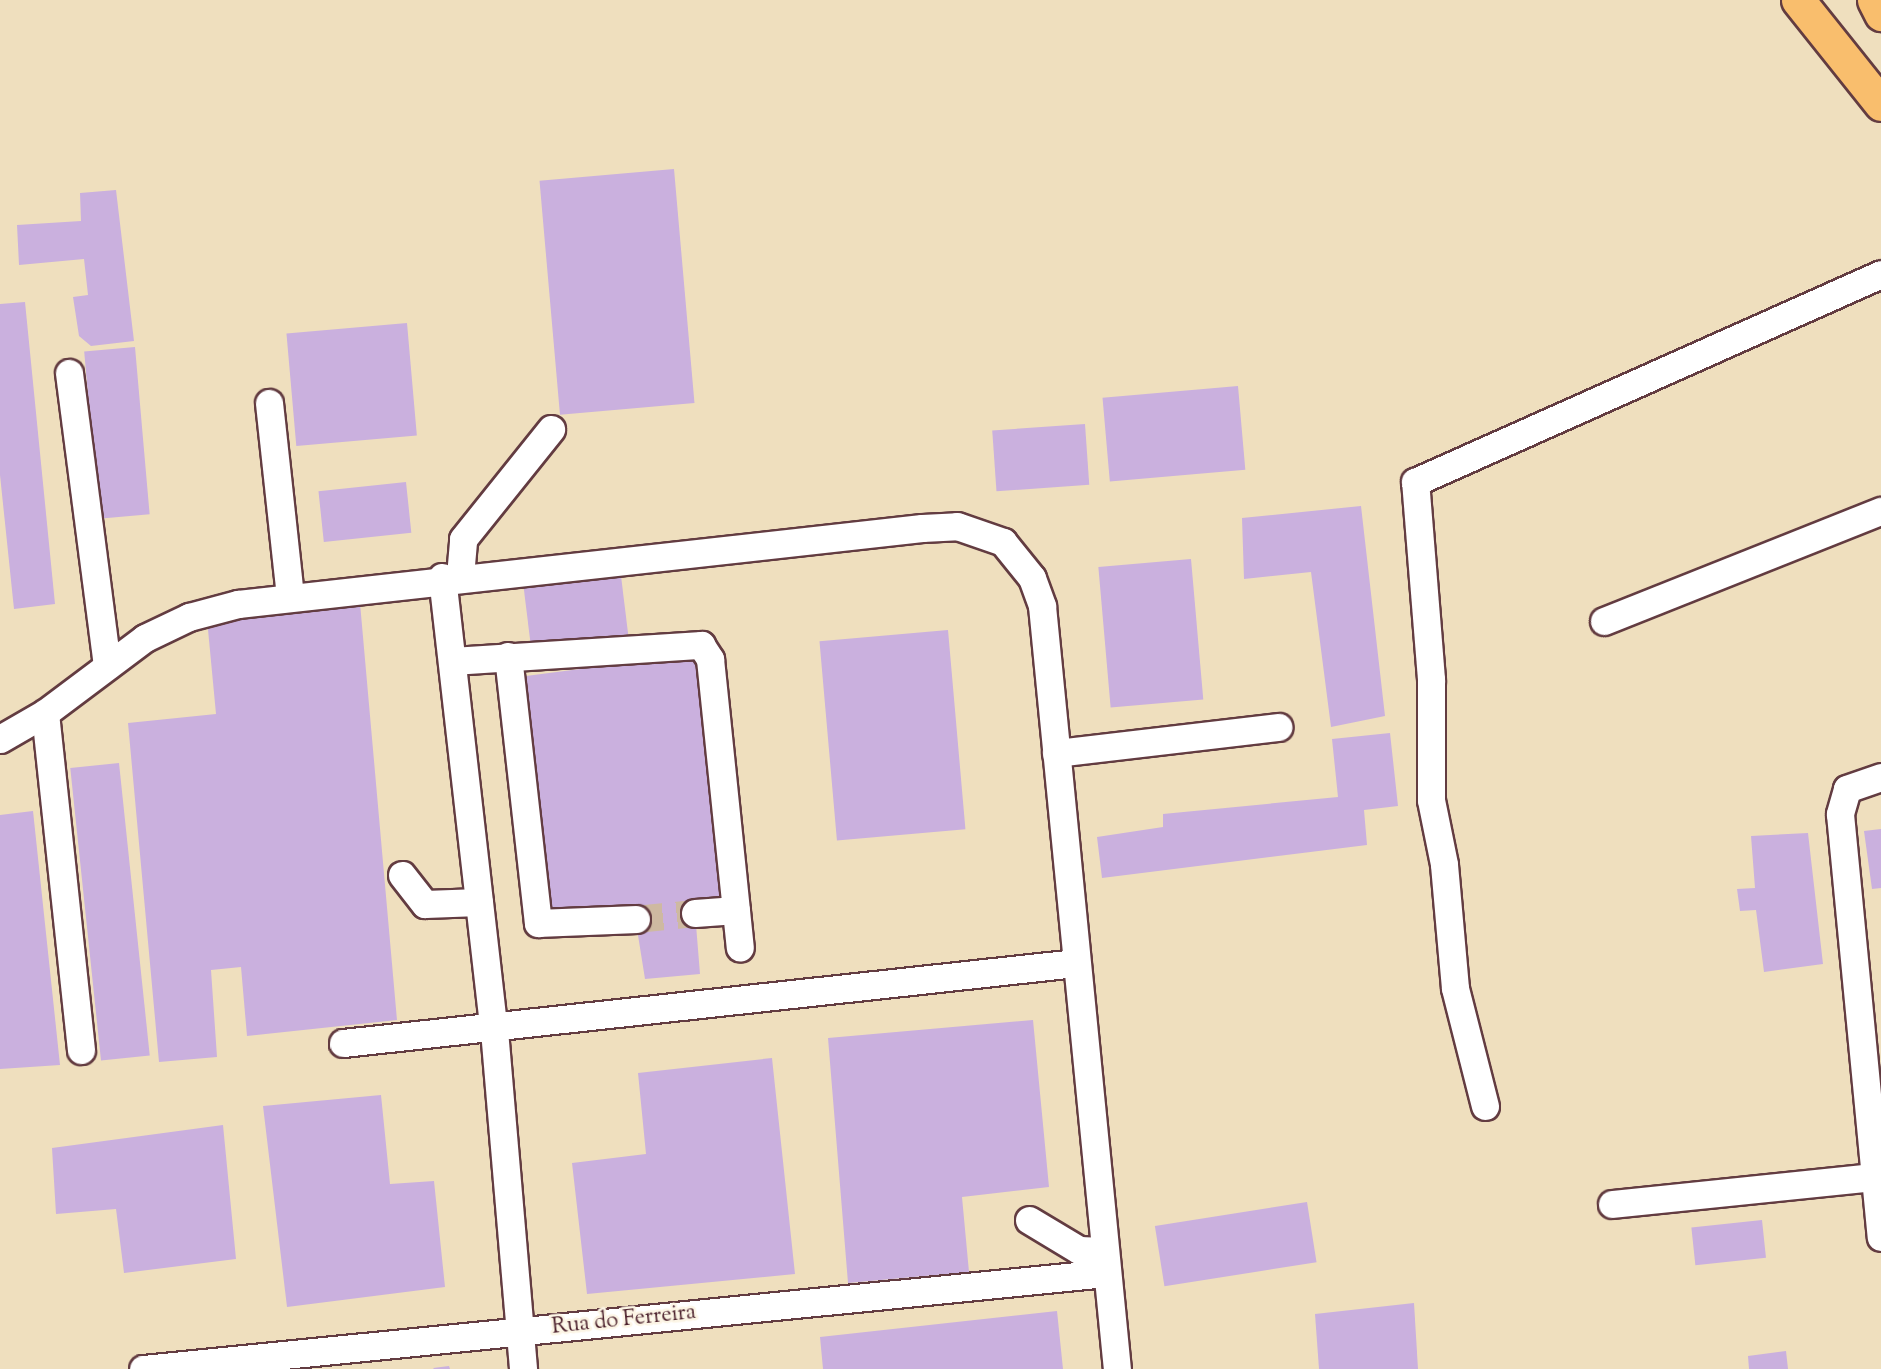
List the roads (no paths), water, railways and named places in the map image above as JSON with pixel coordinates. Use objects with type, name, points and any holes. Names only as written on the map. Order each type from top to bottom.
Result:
[{"type":"main road","points":[[1798,0],[1881,104]]},
{"type":"main road","points":[[1874,0],[1881,14]]},
{"type":"street","points":[[1485,1106],[1455,988],[1444,864],[1431,800],[1431,679],[1415,482],[1881,274]]},
{"type":"street","points":[[69,373],[107,666]]},
{"type":"street","points":[[269,403],[290,597]]},
{"type":"street","points":[[524,1369],[494,1029],[452,661],[451,577],[463,539],[551,429]]},
{"type":"street","points":[[1604,621],[1881,511]]},
{"type":"street","points":[[0,739],[45,714],[145,638],[189,617],[290,597],[451,577],[922,528],[981,530],[1017,555],[1042,606],[1117,1369]]},
{"type":"street","points":[[452,661],[701,645],[710,659],[740,947]]},
{"type":"street","points":[[508,656],[538,923],[636,919]]},
{"type":"street","points":[[45,714],[81,1050]]},
{"type":"street","points":[[1056,753],[1278,727]]},
{"type":"street","points":[[1881,777],[1847,789],[1840,814],[1877,1167],[1881,1237]]},
{"type":"street","points":[[402,875],[425,904],[479,902]]},
{"type":"street","points":[[695,913],[736,910]]},
{"type":"street","points":[[343,1043],[494,1029],[1076,963]]},
{"type":"street","points":[[1612,1204],[1877,1167]]},
{"type":"street","points":[[1029,1220],[1079,1250],[1105,1262]]},
{"type":"street","name":"Rua do Ferreira","points":[[143,1369],[258,1363],[1105,1262]]},
{"type":"tunnel","points":[[636,919],[695,913]]}]
